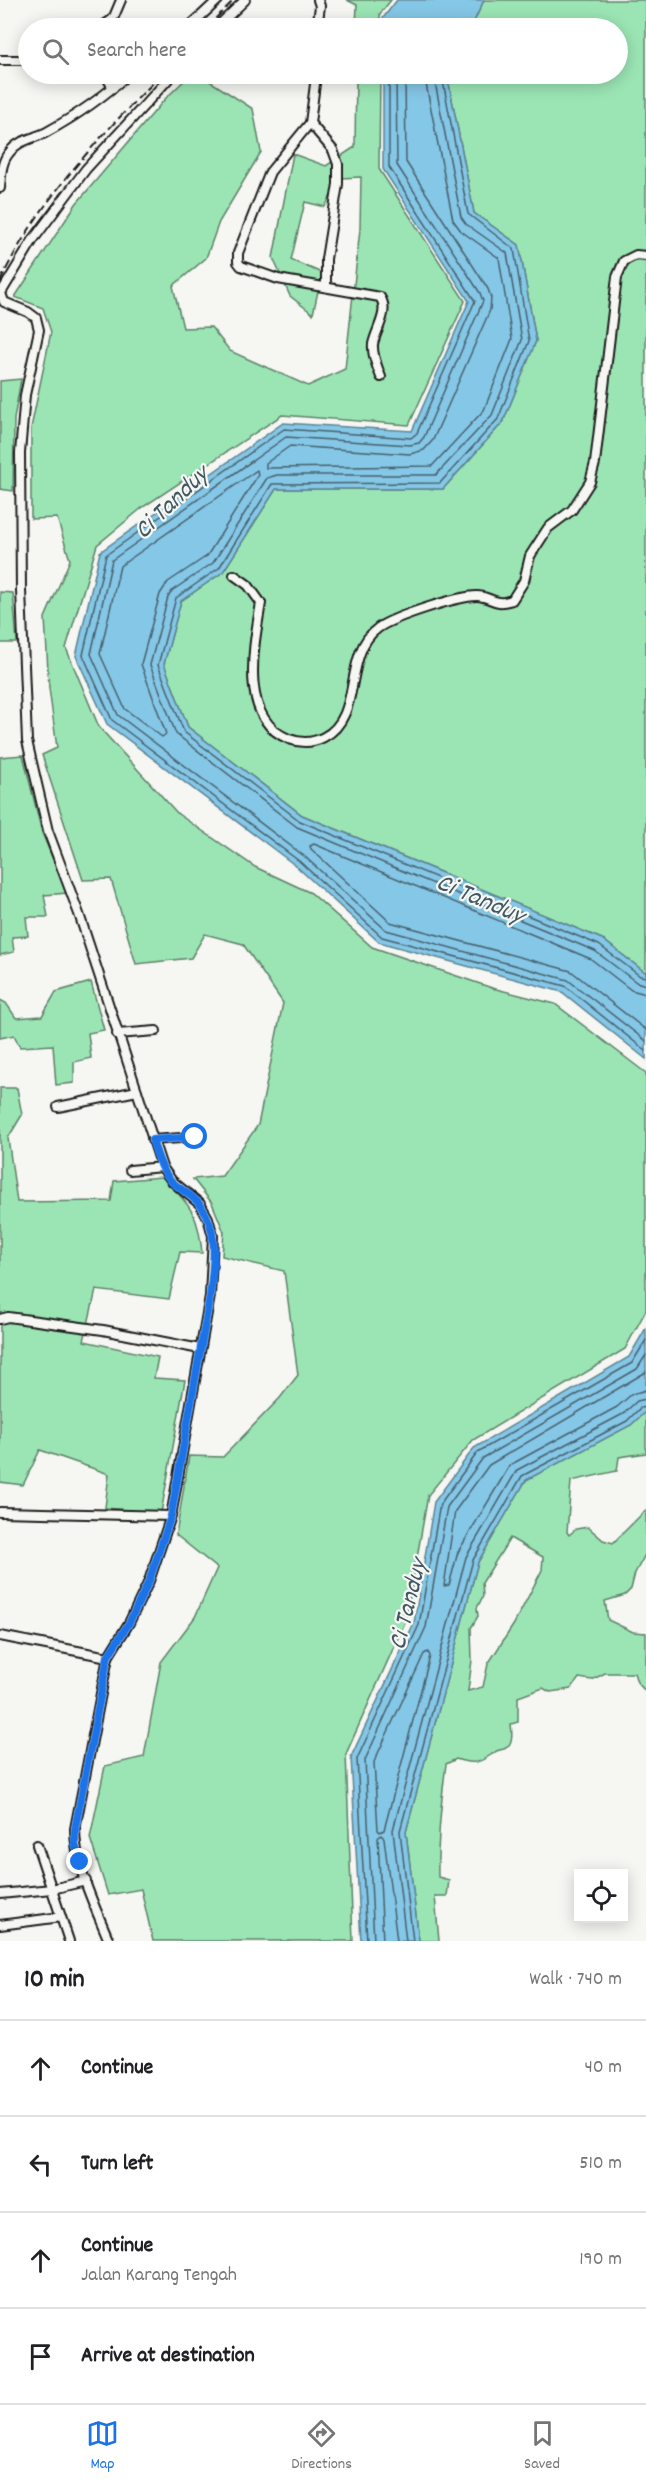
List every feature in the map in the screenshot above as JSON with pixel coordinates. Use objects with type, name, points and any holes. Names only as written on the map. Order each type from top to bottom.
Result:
[{"type":"street","points":[[113,18],[122,0]]},
{"type":"street","points":[[199,18],[218,0]]},
{"type":"street","points":[[226,18],[245,0]]},
{"type":"street","points":[[318,0],[321,6],[319,18]]},
{"type":"street","points":[[0,60],[18,60]]},
{"type":"street","points":[[111,84],[113,88]]},
{"type":"street","points":[[0,188],[4,160],[12,148],[24,140],[54,128],[117,84]]},
{"type":"street","points":[[109,1941],[86,1881],[75,1844],[75,1829],[108,1656],[129,1623],[149,1581],[171,1516],[210,1296],[213,1236],[208,1218],[200,1204],[172,1181],[162,1167],[79,915],[48,831],[27,741],[20,560],[20,453],[25,395],[39,330],[36,318],[4,302],[1,293],[33,240],[86,169],[164,84]]},
{"type":"street","points":[[315,84],[310,123],[270,172],[238,253],[238,262],[241,266],[278,279],[326,286],[378,296],[382,299],[383,311],[373,346],[381,377]]},
{"type":"street","points":[[310,123],[333,150],[338,164],[338,184],[326,259],[326,286]]},
{"type":"street","points":[[234,575],[248,585],[261,603],[254,658],[253,695],[266,722],[284,737],[300,743],[323,738],[338,727],[352,693],[354,669],[366,637],[381,626],[453,598],[487,597],[498,603],[512,600],[524,581],[530,556],[548,528],[572,510],[590,482],[595,464],[617,277],[624,261],[629,257],[646,256]]},
{"type":"street","points":[[117,1034],[156,1031]]},
{"type":"street","points":[[58,1107],[137,1091]]},
{"type":"street","points":[[152,1140],[195,1137]]},
{"type":"street","points":[[130,1170],[162,1167]]},
{"type":"street","points":[[0,1318],[8,1317],[103,1329],[200,1349]]},
{"type":"street","points":[[0,1512],[171,1516]]},
{"type":"street","points":[[0,1636],[108,1656]]},
{"type":"street","points":[[37,1845],[69,1941]]},
{"type":"street","points":[[0,1894],[52,1889],[86,1881]]},
{"type":"street","points":[[0,1925],[61,1917]]},
{"type":"green space","points":[[347,0],[391,0],[380,14],[380,18],[356,18],[357,5]]},
{"type":"green space","points":[[484,0],[646,0],[646,973],[602,939],[302,815],[188,727],[164,664],[181,601],[223,572],[276,489],[443,489],[503,422],[536,341],[519,245],[474,213],[449,84],[628,84],[628,18],[476,18]]},
{"type":"green space","points":[[181,84],[214,84],[253,109],[261,152],[219,222],[206,258],[173,286],[183,328],[211,327],[230,351],[308,386],[345,369],[360,229],[361,177],[340,178],[325,207],[305,202],[291,260],[322,273],[313,314],[290,296],[273,258],[293,154],[326,166],[355,147],[356,84],[380,84],[379,169],[465,301],[409,425],[282,415],[143,507],[97,545],[66,648],[99,727],[178,814],[255,867],[311,893],[372,947],[492,988],[555,1004],[646,1073],[646,1310],[625,1349],[473,1440],[428,1495],[406,1620],[346,1754],[353,1941],[153,1941],[141,1889],[108,1895],[90,1838],[105,1766],[144,1757],[161,1662],[195,1617],[217,1568],[176,1535],[189,1456],[223,1457],[280,1398],[298,1375],[284,1271],[222,1256],[224,1232],[212,1203],[193,1179],[222,1176],[258,1125],[283,1003],[243,944],[205,934],[191,958],[136,964],[111,879],[83,880],[42,755],[57,748],[49,688],[45,618],[70,560],[57,518],[31,519],[31,428],[51,332],[43,308],[15,297],[76,204],[165,99]]},
{"type":"green space","points":[[21,379],[14,419],[13,491],[0,489],[0,381]]},
{"type":"green space","points":[[0,592],[13,593],[17,643],[0,643]]},
{"type":"green space","points":[[23,755],[42,833],[67,893],[44,895],[48,917],[26,917],[28,936],[12,937],[14,952],[0,955],[0,757]]},
{"type":"green space","points":[[91,982],[104,1030],[88,1033],[91,1058],[74,1062],[74,1083],[56,1085],[53,1045],[20,1047],[14,1035],[0,1038],[0,1000],[6,1003],[16,1018],[42,1016],[56,992]]},
{"type":"green space","points":[[0,1088],[17,1088],[22,1115],[8,1138],[17,1202],[111,1201],[114,1181],[162,1177],[186,1203],[195,1218],[202,1253],[180,1252],[169,1299],[96,1290],[84,1341],[158,1357],[154,1378],[185,1380],[161,1513],[105,1508],[109,1474],[40,1450],[23,1485],[0,1482]]},
{"type":"green space","points":[[646,1411],[646,1453],[619,1457],[617,1471],[571,1481],[567,1532],[569,1535],[576,1529],[588,1527],[603,1540],[613,1543],[646,1510],[646,1553],[635,1573],[631,1589],[625,1595],[605,1601],[608,1620],[633,1632],[646,1633],[646,1692],[637,1682],[634,1673],[605,1673],[592,1680],[579,1678],[571,1689],[550,1692],[543,1688],[518,1697],[518,1722],[511,1724],[512,1738],[507,1747],[477,1762],[456,1759],[446,1764],[440,1820],[438,1877],[449,1880],[447,1896],[435,1896],[439,1941],[419,1941],[406,1832],[478,1562],[526,1480],[631,1425]],"holes":[[[510,1538],[543,1557],[542,1570],[514,1624],[488,1664],[483,1687],[468,1691],[472,1660],[471,1628],[478,1616],[477,1608],[483,1596],[482,1583]]]},
{"type":"water","points":[[397,0],[484,0],[476,18],[383,18]]},
{"type":"water","name":"Ci Tanduy","points":[[383,84],[449,84],[474,213],[519,245],[536,341],[503,422],[443,489],[276,489],[223,572],[181,601],[164,664],[188,727],[302,815],[602,939],[646,973],[646,1059],[562,992],[379,942],[296,866],[107,724],[76,656],[100,552],[283,423],[412,431],[469,301],[383,169]]},
{"type":"water","points":[[646,1328],[646,1411],[631,1425],[526,1480],[478,1562],[406,1832],[419,1941],[361,1941],[351,1757],[414,1623],[434,1502],[474,1448],[629,1357]]},
{"type":"railway","points":[[216,18],[234,0]]},
{"type":"railway","points":[[0,282],[32,224],[51,197],[116,121],[152,84]]},
{"type":"route","points":[[80,1862],[75,1844],[75,1829],[108,1656],[129,1623],[149,1581],[171,1516],[210,1296],[213,1236],[208,1218],[200,1204],[167,1175],[152,1140],[195,1137]]}]
